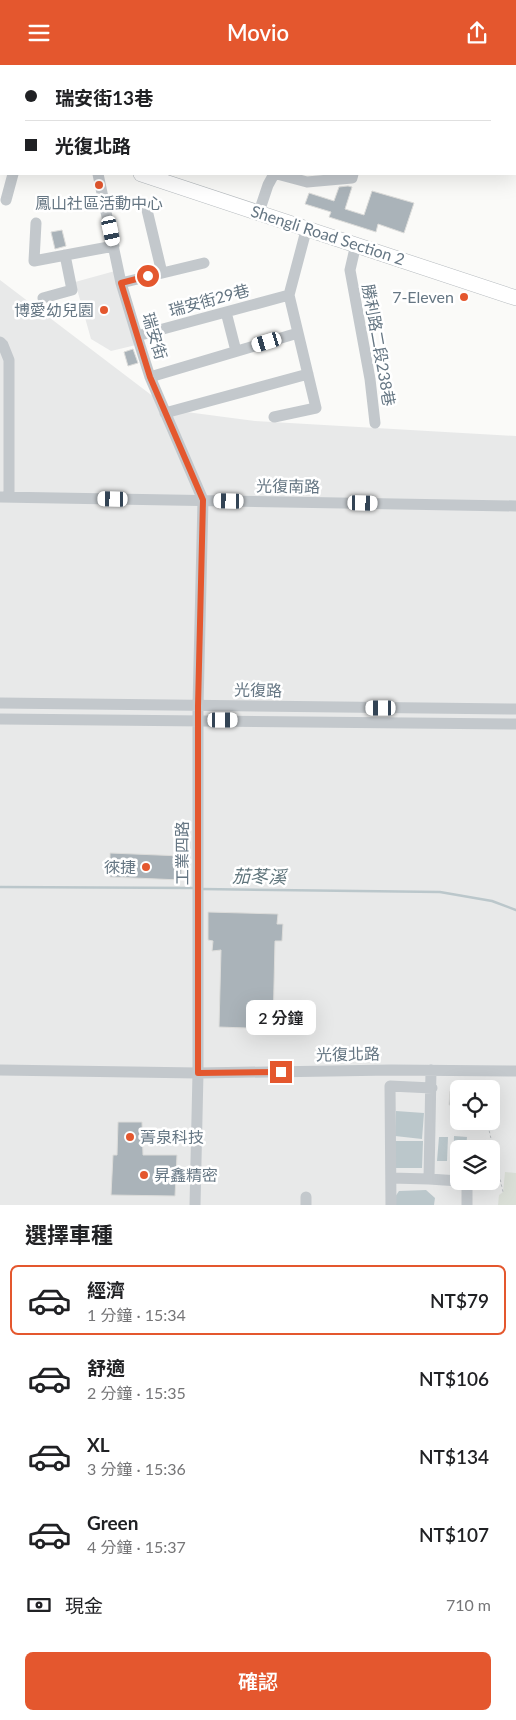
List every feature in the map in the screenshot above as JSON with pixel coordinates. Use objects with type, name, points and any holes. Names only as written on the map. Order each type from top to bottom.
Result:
[{"type":"main road","name":"Shengli Road Section 2","points":[[143,175],[356,243],[516,298]]},
{"type":"street","points":[[6,200],[13,175]]},
{"type":"street","name":"瑞安街","points":[[98,175],[121,283],[150,377],[203,500]]},
{"type":"street","points":[[259,212],[268,185],[274,175]]},
{"type":"street","points":[[279,175],[307,182],[352,178],[353,175]]},
{"type":"street","points":[[148,210],[162,273]]},
{"type":"street","points":[[36,223],[34,261],[114,246]]},
{"type":"street","points":[[274,417],[316,408],[289,295],[307,227]]},
{"type":"street","name":"勝利路二段238巷","points":[[356,243],[350,270],[370,379],[375,423]]},
{"type":"street","points":[[43,298],[72,290],[65,255]]},
{"type":"street","points":[[121,283],[204,263]]},
{"type":"street","name":"瑞安街29巷","points":[[137,336],[289,295]]},
{"type":"street","points":[[226,312],[236,351]]},
{"type":"street","points":[[150,377],[298,333]]},
{"type":"street","points":[[0,342],[9,360],[5,497]]},
{"type":"street","points":[[166,413],[308,374]]},
{"type":"street","name":"光復南路","points":[[5,497],[516,506]]},
{"type":"street","name":"工業四路","points":[[195,1205],[199,911],[198,706],[203,500]]},
{"type":"street","name":"光復路","points":[[0,703],[516,709]]},
{"type":"street","name":"光復路","points":[[0,719],[516,724]]},
{"type":"street","name":"光復北路","points":[[0,1070],[198,1073],[431,1070],[516,1071]]},
{"type":"street","points":[[429,1179],[431,1070]]},
{"type":"street","points":[[391,1205],[390,1086],[432,1088]]},
{"type":"street","points":[[391,1178],[450,1180]]},
{"type":"street","points":[[467,1190],[467,1205]]},
{"type":"path","points":[[489,1130],[503,1192]]},
{"type":"shaded area","name":"博愛幼兒園","points":[[115,271],[136,345],[111,351],[91,339],[75,282]]},
{"type":"shaded area","points":[[0,280],[171,410],[255,421],[516,436],[516,1205],[0,1205]]},
{"type":"shaded area","points":[[396,1111],[424,1113],[422,1139],[395,1136]]},
{"type":"shaded area","points":[[454,1136],[467,1137],[467,1140],[454,1140]]},
{"type":"shaded area","points":[[439,1137],[448,1137],[447,1161],[437,1161]]},
{"type":"shaded area","points":[[395,1141],[423,1141],[422,1168],[395,1168]]},
{"type":"shaded area","points":[[505,1172],[516,1173],[516,1205],[498,1205],[499,1195],[503,1192]]},
{"type":"shaded area","points":[[426,1190],[435,1198],[434,1205],[395,1205],[395,1197],[399,1191]]},
{"type":"building","points":[[339,187],[352,187],[345,209],[364,215],[372,191],[414,203],[404,233],[378,224],[376,232],[329,217],[331,212],[305,204],[309,193],[334,201]]},
{"type":"building","points":[[62,230],[66,246],[55,249],[51,232]]},
{"type":"building","points":[[133,349],[138,363],[128,366],[124,352]]},
{"type":"building","name":"徠捷","points":[[110,853],[182,856],[181,880],[110,877]]},
{"type":"building","points":[[208,912],[278,914],[277,924],[283,924],[282,941],[275,941],[273,1029],[219,1027],[221,950],[212,951],[213,941],[208,940]]},
{"type":"building","name":"昇鑫精密","points":[[118,1122],[142,1122],[143,1155],[177,1155],[175,1196],[111,1195],[113,1155],[117,1155]]},
{"type":"waterway","name":"茄苳溪","points":[[0,887],[193,888]]},
{"type":"waterway","name":"茄苳溪","points":[[201,889],[440,892],[492,901],[516,910]]},
{"type":"place","name":"鳳山社區活動中心","points":[[99,185]]},
{"type":"place","name":"7-Eleven","points":[[464,297]]},
{"type":"place","name":"博愛幼兒園","points":[[104,310]]},
{"type":"place","name":"徠捷","points":[[146,867]]},
{"type":"place","name":"菁泉科技","points":[[130,1137]]},
{"type":"place","name":"昇鑫精密","points":[[144,1175]]},
{"type":"route","points":[[148,276],[121,283],[150,377],[203,500],[198,706],[198,1073],[281,1072]]}]
